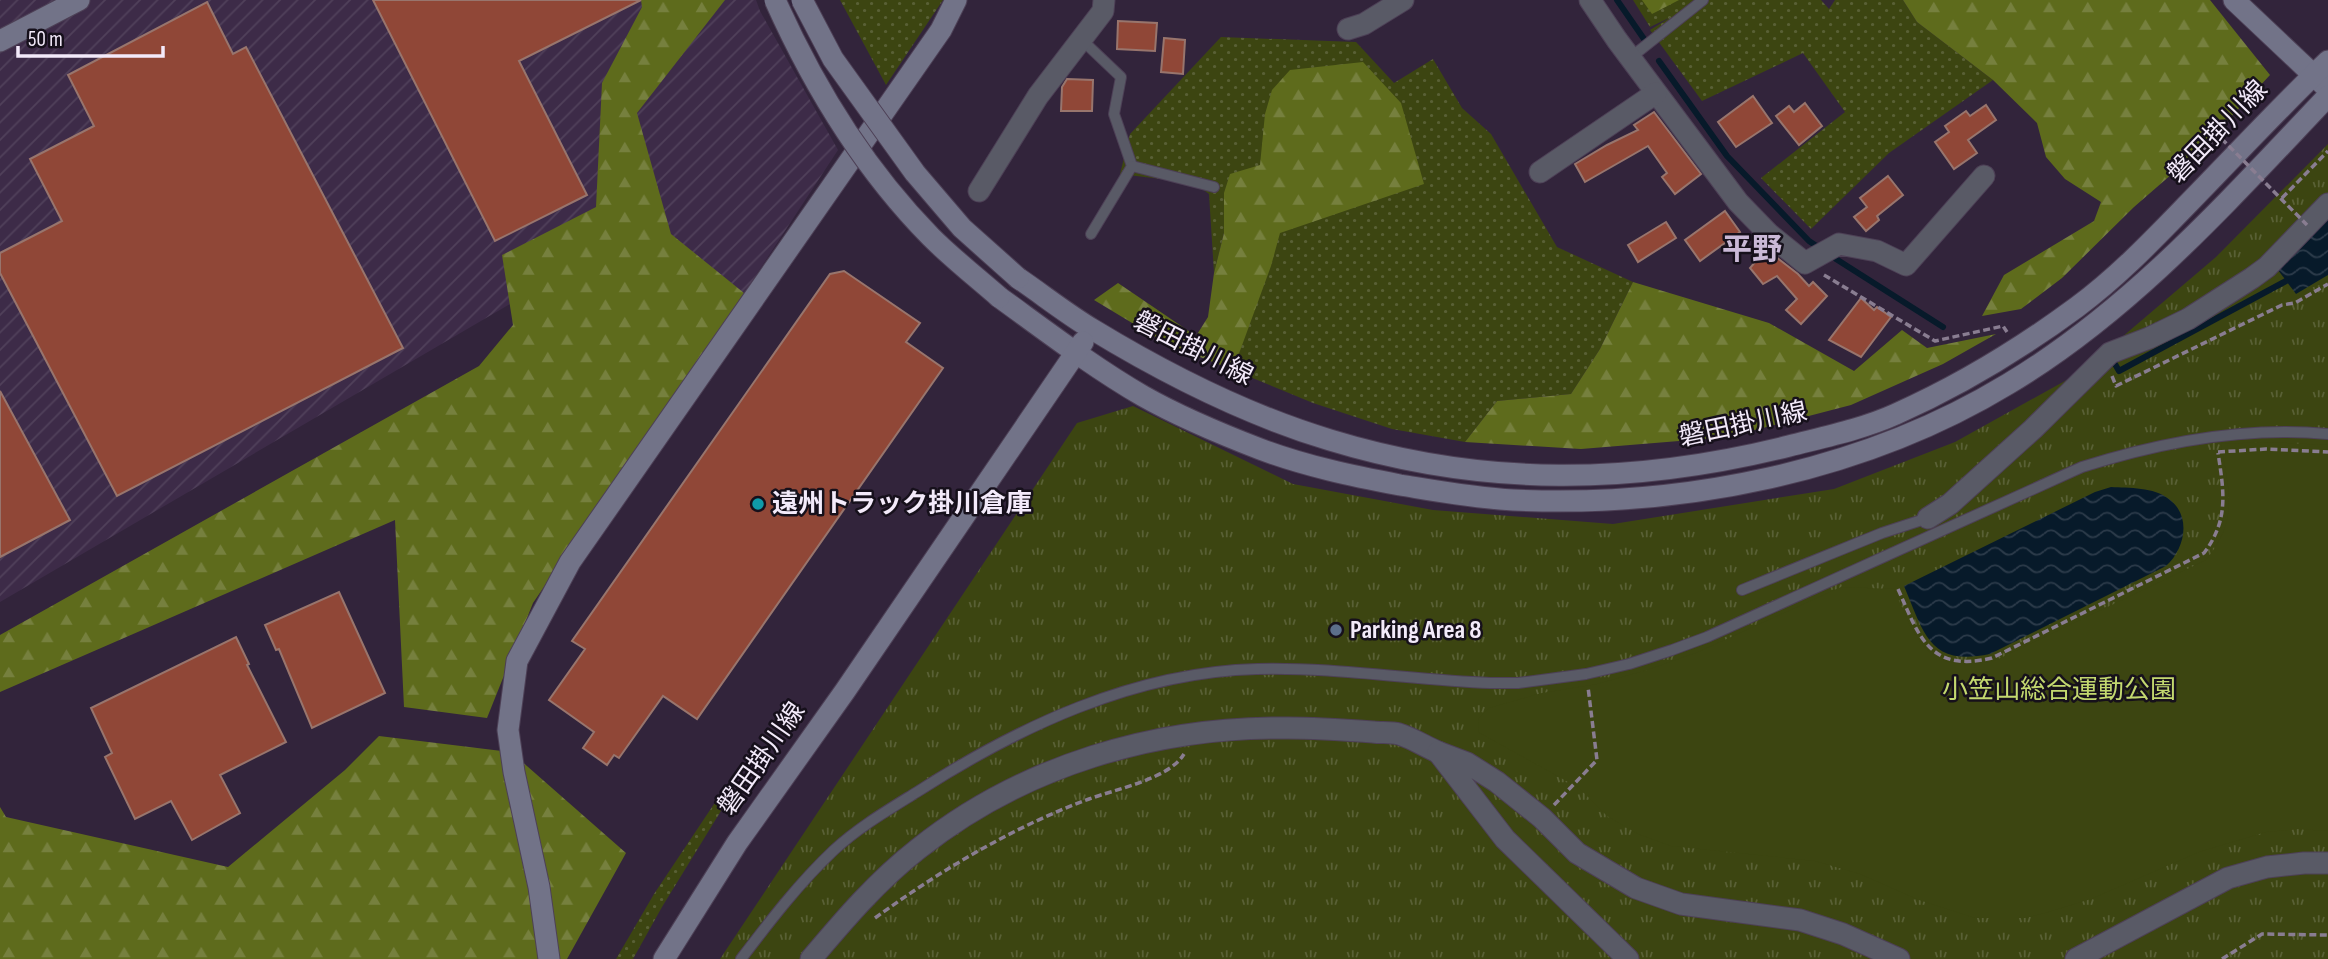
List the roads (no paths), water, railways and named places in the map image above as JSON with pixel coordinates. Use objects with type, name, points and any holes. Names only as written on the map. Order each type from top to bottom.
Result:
[{"type":"main road","points":[[0,41],[79,0]]},
{"type":"main road","points":[[775,0],[836,116],[930,237],[999,298],[1076,352]]},
{"type":"main road","points":[[802,0],[833,59],[915,173],[962,228],[1018,278],[1092,329]]},
{"type":"main road","points":[[549,959],[539,887],[514,772],[508,730],[517,661],[570,562],[941,30],[956,0]]},
{"type":"main road","points":[[2234,0],[2323,75]]},
{"type":"main road","name":"磐田掛川線","points":[[664,959],[737,843],[845,691],[1092,329],[1200,388],[1262,415],[1329,440],[1433,464],[1507,474],[1569,477],[1692,467],[1749,456],[1893,416],[1964,381],[2018,349],[2079,306],[2125,267],[2323,75]]},
{"type":"main road","name":"磐田掛川線","points":[[1076,352],[1143,396],[1214,430],[1262,450],[1321,468],[1387,482],[1442,492],[1510,499],[1572,501],[1633,499],[1752,481],[1825,464],[1885,445],[1948,418],[2010,383],[2089,328],[2185,246],[2328,96]]},
{"type":"street","points":[[979,191],[1038,96],[1103,11],[1104,0]]},
{"type":"street","points":[[1348,29],[1364,24],[1404,0]]},
{"type":"street","points":[[1590,0],[1738,202],[1769,234],[1805,263],[1839,244],[1877,251],[1906,265],[1984,176]]},
{"type":"street","points":[[1541,172],[1656,93]]},
{"type":"street","points":[[1928,518],[1950,504],[2034,429],[2103,358],[2188,319],[2252,278],[2267,267],[2328,204]]},
{"type":"street","points":[[811,959],[863,898],[918,849],[967,816],[1039,777],[1078,761],[1137,743],[1188,733],[1267,728],[1400,734],[1467,762],[1542,818],[1577,853],[1636,888],[1681,904],[1800,920],[1843,934],[1899,959]]},
{"type":"street","points":[[1438,752],[1505,839],[1628,959]]},
{"type":"street","points":[[2076,959],[2228,878],[2267,867],[2328,863]]},
{"type":"lane","points":[[1630,58],[1703,0]]},
{"type":"lane","points":[[1081,39],[1121,77],[1114,114],[1132,166]]},
{"type":"lane","points":[[1132,166],[1214,187]]},
{"type":"lane","points":[[1091,234],[1132,166]]},
{"type":"lane","points":[[741,959],[807,877],[863,826],[1009,737],[1092,703],[1173,679],[1255,669],[1317,670],[1490,683],[1518,683],[1586,674],[1629,664],[1707,637],[2082,467],[2132,452],[2215,437],[2274,433],[2328,434]]},
{"type":"lane","points":[[1742,590],[1882,533],[1928,518]]},
{"type":"water","points":[[2328,219],[2328,275],[2296,294],[2278,270]]},
{"type":"water","points":[[2111,487],[2156,492],[2176,506],[2181,514],[2183,532],[2178,551],[2166,566],[1990,654],[1970,657],[1954,655],[1941,651],[1932,642],[1917,618],[1904,586],[2095,492]]},
{"type":"waterway","points":[[1617,0],[1644,39]]},
{"type":"waterway","points":[[1659,61],[1727,156],[1809,241],[1821,249]]},
{"type":"waterway","points":[[1836,259],[1943,327]]},
{"type":"waterway","points":[[2115,364],[2119,371],[2286,281]]},
{"type":"place","name":"遠州トラック掛川倉庫","points":[[758,504]]},
{"type":"place","name":"Parking Area 8","points":[[1336,630]]},
{"type":"district","name":"平野","points":[[1752,250]]},
{"type":"park label","name":"小笠山総合運動公園","points":[[2059,690]]}]
